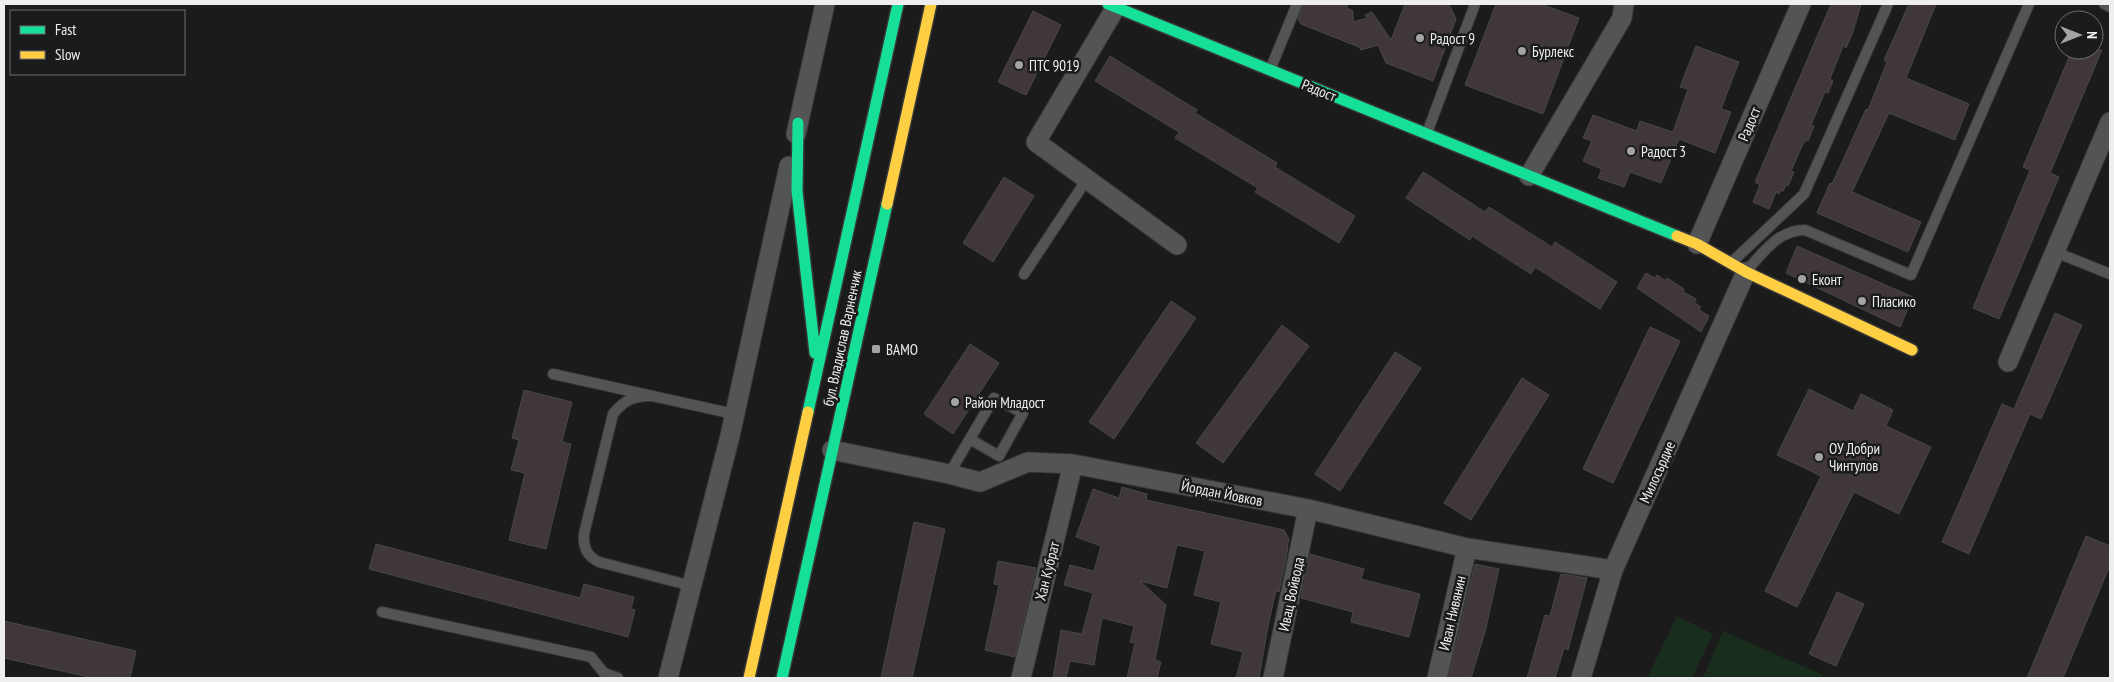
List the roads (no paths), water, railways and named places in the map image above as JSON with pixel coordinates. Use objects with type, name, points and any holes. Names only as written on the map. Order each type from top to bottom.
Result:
[{"type":"main road","name":"бул. Владислав Варненчик","points":[[749,678],[898,4]]},
{"type":"main road","name":"бул. Владислав Варненчик","points":[[782,678],[931,4]]},
{"type":"main road","name":"Радост","points":[[1112,5],[1698,244],[1738,267],[1912,350]]},
{"type":"main road","points":[[798,123],[797,192],[817,370]]},
{"type":"main road","points":[[741,666],[756,647]]},
{"type":"street","points":[[668,678],[734,414],[825,4]]},
{"type":"street","points":[[1530,176],[1622,18],[1624,4]]},
{"type":"street","name":"Радост","points":[[1698,244],[1802,4]]},
{"type":"street","points":[[1112,5],[1036,142],[1177,245]]},
{"type":"street","points":[[2008,362],[2110,122]]},
{"type":"street","name":"Милосърдие","points":[[1581,678],[1613,570],[1738,267]]},
{"type":"street","name":"Йордан Йовков","points":[[832,450],[980,482],[1028,462],[1073,464],[1308,509],[1467,548],[1613,570]]},
{"type":"street","name":"Хан Кубрат","points":[[1021,678],[1073,464]]},
{"type":"street","name":"Ивац Войвода","points":[[1274,678],[1308,509]]},
{"type":"street","name":"Иван Нивянин","points":[[1437,678],[1467,548]]},
{"type":"lane","points":[[1270,70],[1297,4]]},
{"type":"lane","points":[[1426,134],[1475,4]]},
{"type":"lane","points":[[1738,267],[1804,194],[1888,4]]},
{"type":"lane","points":[[1738,267],[1784,233],[1804,230],[1911,275],[2029,4]]},
{"type":"lane","points":[[2104,4],[2110,6]]},
{"type":"lane","points":[[1024,274],[1087,179]]},
{"type":"lane","points":[[2055,252],[2110,274]]},
{"type":"lane","points":[[553,374],[734,414]]},
{"type":"lane","points":[[653,396],[641,396],[630,399],[620,405],[613,414],[584,534],[585,548],[588,554],[599,562],[692,586]]},
{"type":"lane","points":[[949,474],[994,398],[1023,413],[999,456],[970,439]]},
{"type":"lane","points":[[382,612],[591,657],[604,673],[618,678]]},
{"type":"place","name":"Радост 9","points":[[1420,38]]},
{"type":"place","name":"Бурлекс","points":[[1522,51]]},
{"type":"place","name":"ПТС 9019","points":[[1019,65]]},
{"type":"place","name":"Радост 3","points":[[1631,151]]},
{"type":"place","name":"Еконт","points":[[1802,279]]},
{"type":"place","name":"Пласико","points":[[1862,301]]},
{"type":"place","name":"ВАМО","points":[[876,349]]},
{"type":"place","name":"Район Младост","points":[[955,402]]},
{"type":"place","name":"ОУ Добри Чинтулов","points":[[1819,457]]}]
